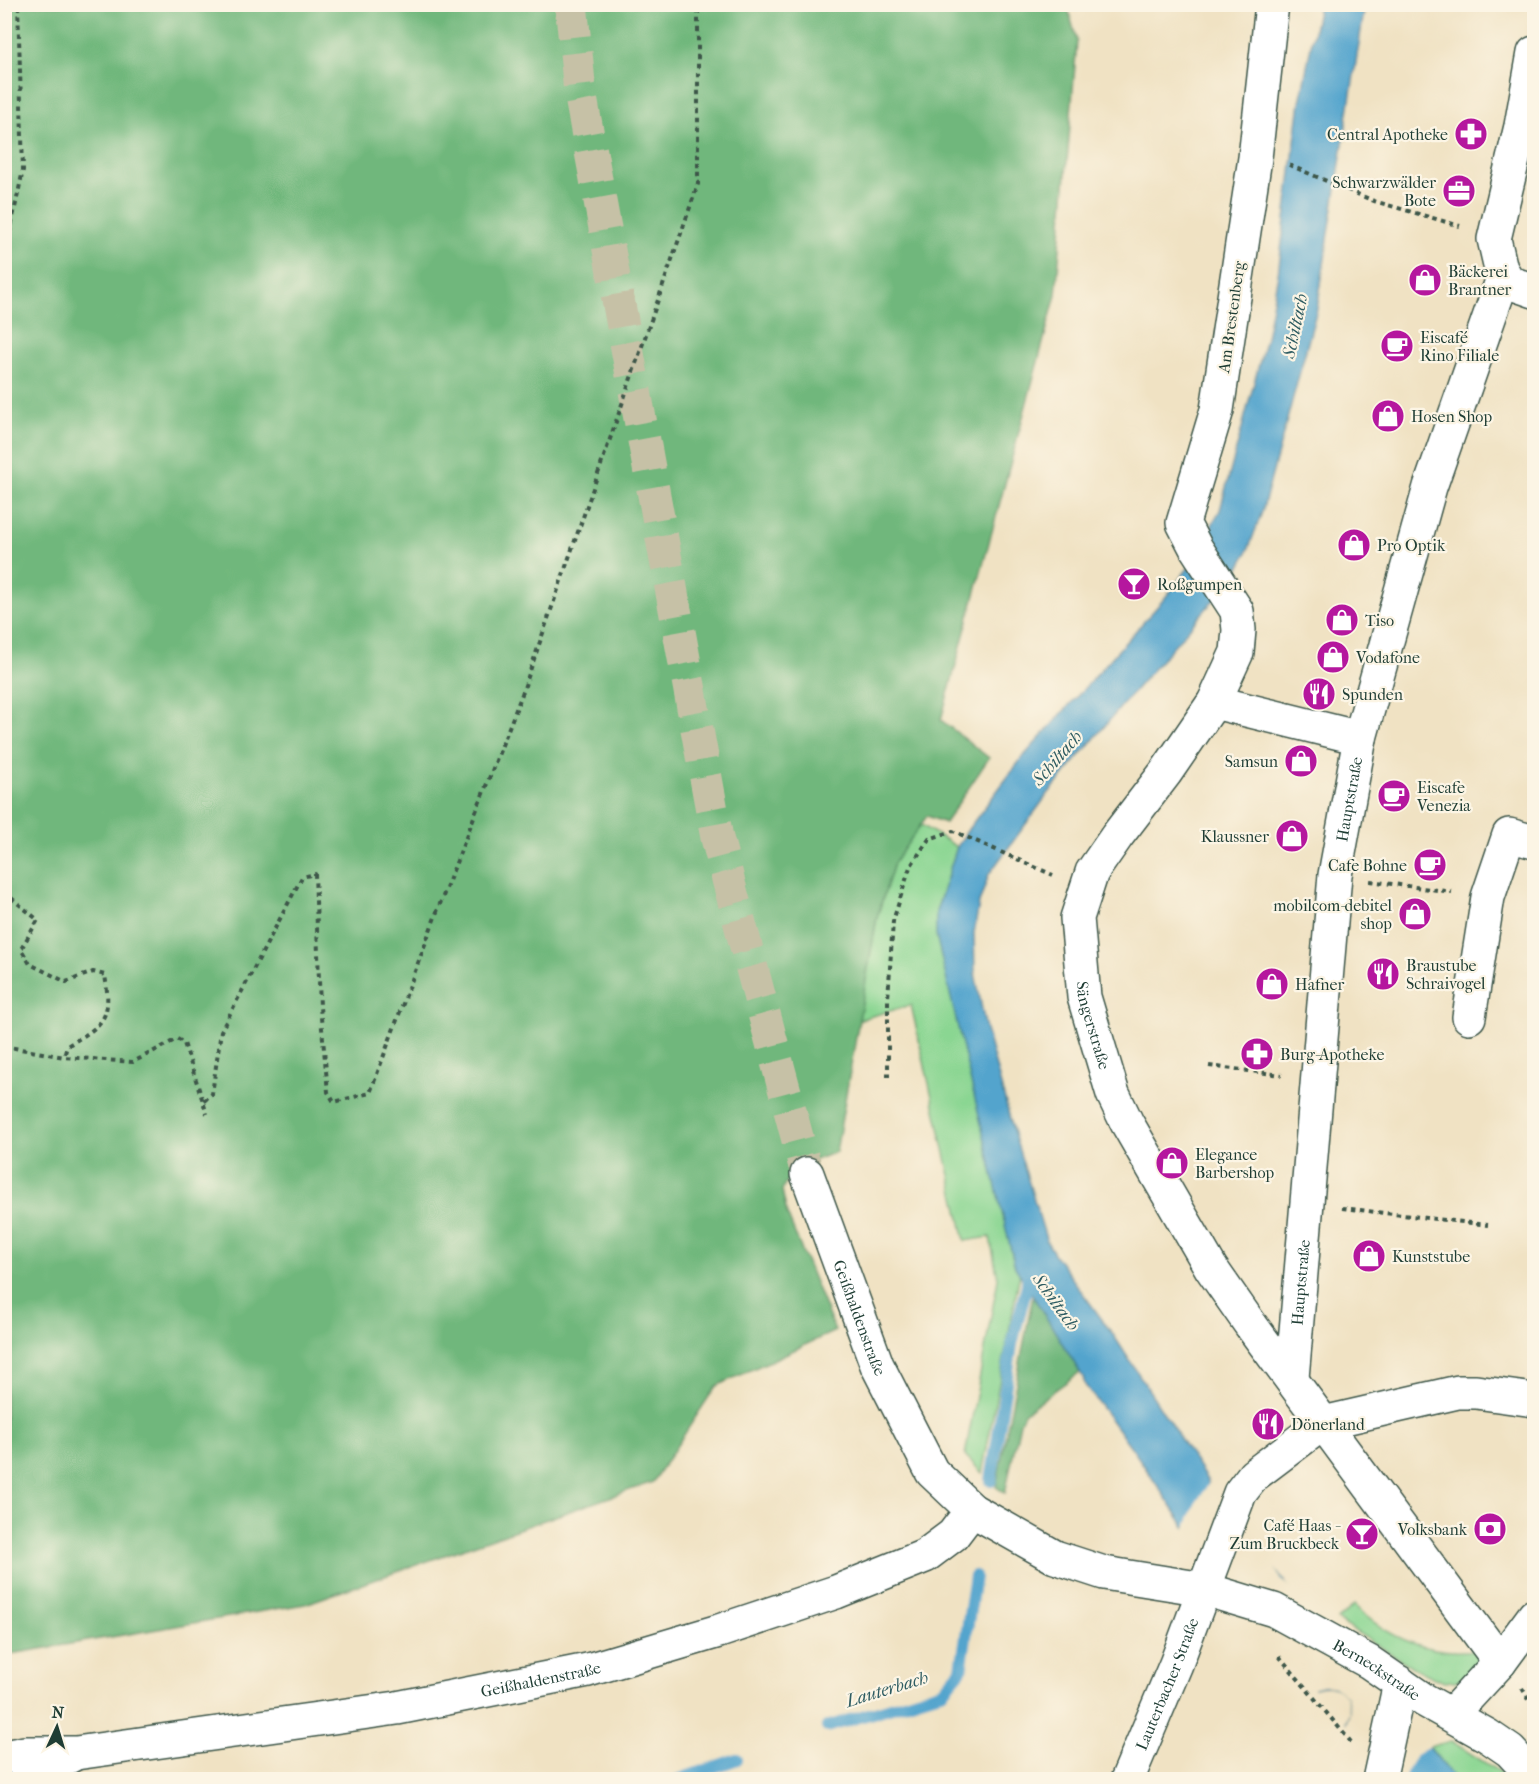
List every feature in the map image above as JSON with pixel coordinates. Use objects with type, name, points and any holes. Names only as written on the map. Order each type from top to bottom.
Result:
[{"type":"street","name":"Am Brestenberg","points":[[1237,611],[1196,548],[1183,523],[1217,410],[1255,158],[1272,6]]},
{"type":"street","points":[[1534,53],[1528,128],[1494,239],[1504,275],[1511,283],[1534,291]]},
{"type":"street","name":"Hauptstraße","points":[[1292,1378],[1335,875],[1360,738],[1430,487],[1504,275]]},
{"type":"street","name":"Sängerstraße","points":[[1237,611],[1239,630],[1237,652],[1214,702],[1166,772],[1092,872],[1077,918],[1084,997],[1113,1094],[1127,1123],[1211,1268],[1323,1423]]},
{"type":"street","points":[[1214,702],[1360,738]]},
{"type":"street","points":[[1469,1017],[1488,897],[1509,835],[1534,842]]},
{"type":"street","name":"Geißhaldenstraße","points":[[807,1174],[877,1365],[933,1472],[972,1510],[1055,1557],[1104,1573],[1207,1580]]},
{"type":"street","points":[[1500,1662],[1323,1423],[1458,1392],[1476,1392],[1534,1400]]},
{"type":"street","name":"Lauterbacher Straße","points":[[1127,1779],[1176,1664],[1240,1493],[1254,1475],[1323,1423]]},
{"type":"street","name":"Geißhaldenstraße","points":[[4,1757],[26,1753],[76,1753],[397,1708],[588,1670],[719,1631],[837,1592],[924,1557],[953,1535],[972,1510]]},
{"type":"street","name":"Berneckstraße","points":[[1207,1580],[1236,1598],[1274,1610],[1359,1656],[1510,1751],[1534,1777]]},
{"type":"street","points":[[1381,1773],[1425,1699],[1500,1662],[1534,1616]]},
{"type":"street","name":"Geißhaldenstraße","points":[[25,1779],[76,1753]]},
{"type":"path","points":[[4,260],[23,171],[18,4]]},
{"type":"path","points":[[204,1101],[212,1094],[222,1031],[302,877],[315,874],[320,1007],[328,1092],[334,1102],[370,1093],[438,909],[522,694],[698,184],[698,14],[696,4]]},
{"type":"path","points":[[1287,164],[1374,201],[1494,239]]},
{"type":"path","points":[[888,1077],[888,999],[893,921],[910,867],[929,839],[953,831],[1017,860]]},
{"type":"path","points":[[1335,875],[1488,897]]},
{"type":"path","points":[[4,892],[38,920],[21,949],[30,964],[66,982],[93,972],[105,975],[108,998],[103,1022],[96,1029],[67,1046],[64,1057]]},
{"type":"path","points":[[4,1046],[64,1057],[133,1062],[177,1038],[184,1043],[207,1114]]},
{"type":"path","points":[[1209,1066],[1318,1078]]},
{"type":"path","points":[[1305,1205],[1488,1225]]},
{"type":"path","points":[[1274,1649],[1349,1741],[1381,1773]]},
{"type":"green space","points":[[5,5],[1067,5],[1077,41],[1056,295],[941,720],[989,758],[945,823],[927,816],[894,863],[877,917],[836,1152],[794,1168],[782,1190],[787,1214],[835,1331],[716,1386],[653,1482],[305,1604],[5,1655]]},
{"type":"green space","points":[[920,824],[957,847],[936,912],[1015,1267],[1020,1273],[982,1473],[965,1455],[998,1279],[990,1237],[965,1241],[911,1005],[858,1020],[877,917],[894,863]]},
{"type":"green space","points":[[1033,1295],[1080,1372],[1024,1413],[1005,1493],[996,1487]]},
{"type":"green space","points":[[1354,1605],[1381,1627],[1412,1643],[1445,1651],[1480,1649],[1487,1662],[1462,1680],[1444,1682],[1414,1668],[1337,1620]]},
{"type":"green space","points":[[1451,1741],[1501,1773],[1506,1779],[1455,1779],[1429,1747]]},
{"type":"water","name":"Schiltach","points":[[1319,5],[1365,5],[1317,309],[1262,512],[1247,553],[1234,577],[1048,794],[989,874],[979,903],[974,933],[975,973],[986,1030],[1047,1242],[1114,1336],[1209,1483],[1208,1485],[1320,1627],[1429,1747],[1455,1779],[1396,1779],[1346,1723],[1350,1712],[1347,1696],[1332,1687],[1315,1688],[1187,1526],[1186,1528],[1134,1451],[1085,1385],[1083,1377],[1015,1267],[936,935],[936,912],[957,847],[969,828],[1022,758],[1164,599],[1189,567],[1220,510],[1266,338],[1278,274],[1300,102]]},
{"type":"pier","points":[[1211,1480],[1271,1560],[1281,1580],[1296,1592],[1322,1626],[1432,1745],[1416,1755],[1405,1779],[1394,1779],[1346,1725],[1350,1712],[1347,1696],[1334,1687],[1324,1685],[1312,1688],[1185,1530],[1195,1504]]},
{"type":"waterway","name":"Lauterbach","points":[[991,1481],[1012,1344],[1027,1285],[1028,1270]]},
{"type":"waterway","name":"Lauterbach","points":[[827,1727],[943,1691],[961,1670],[975,1576]]},
{"type":"waterway","name":"Lauterbach","points":[[678,1780],[737,1759]]},
{"type":"tunnel","points":[[571,4],[580,92],[717,838],[807,1174]]},
{"type":"place","name":"Central Apotheke","points":[[1471,134]]},
{"type":"place","name":"Schwarzwälder Bote","points":[[1459,191]]},
{"type":"place","name":"Bäckerei Brantner","points":[[1425,280]]},
{"type":"place","name":"Eiscafé Rino Filiale","points":[[1397,346]]},
{"type":"place","name":"Hosen Shop","points":[[1388,416]]},
{"type":"place","name":"Pro Optik","points":[[1354,545]]},
{"type":"place","name":"Roßgumpen","points":[[1134,584]]},
{"type":"place","name":"Tiso","points":[[1342,620]]},
{"type":"place","name":"Vodafone","points":[[1333,657]]},
{"type":"place","name":"Spunden","points":[[1319,694]]},
{"type":"place","name":"Samsun","points":[[1301,761]]},
{"type":"place","name":"Eiscafe Venezia","points":[[1394,796]]},
{"type":"place","name":"Klaussner","points":[[1292,836]]},
{"type":"place","name":"Cafe Bohne","points":[[1430,865]]},
{"type":"place","name":"mobilcom-debitel shop","points":[[1415,914]]},
{"type":"place","name":"Braustube Schraivogel","points":[[1383,974]]},
{"type":"place","name":"Hafner","points":[[1272,984]]},
{"type":"place","name":"Burg-Apotheke","points":[[1257,1054]]},
{"type":"place","name":"Elegance Barbershop","points":[[1172,1163]]},
{"type":"place","name":"Kunststube","points":[[1369,1256]]},
{"type":"place","name":"Dönerland","points":[[1268,1424]]},
{"type":"place","name":"Volksbank","points":[[1490,1529]]},
{"type":"place","name":"Café Haas - Zum Bruckbeck","points":[[1362,1534]]}]
